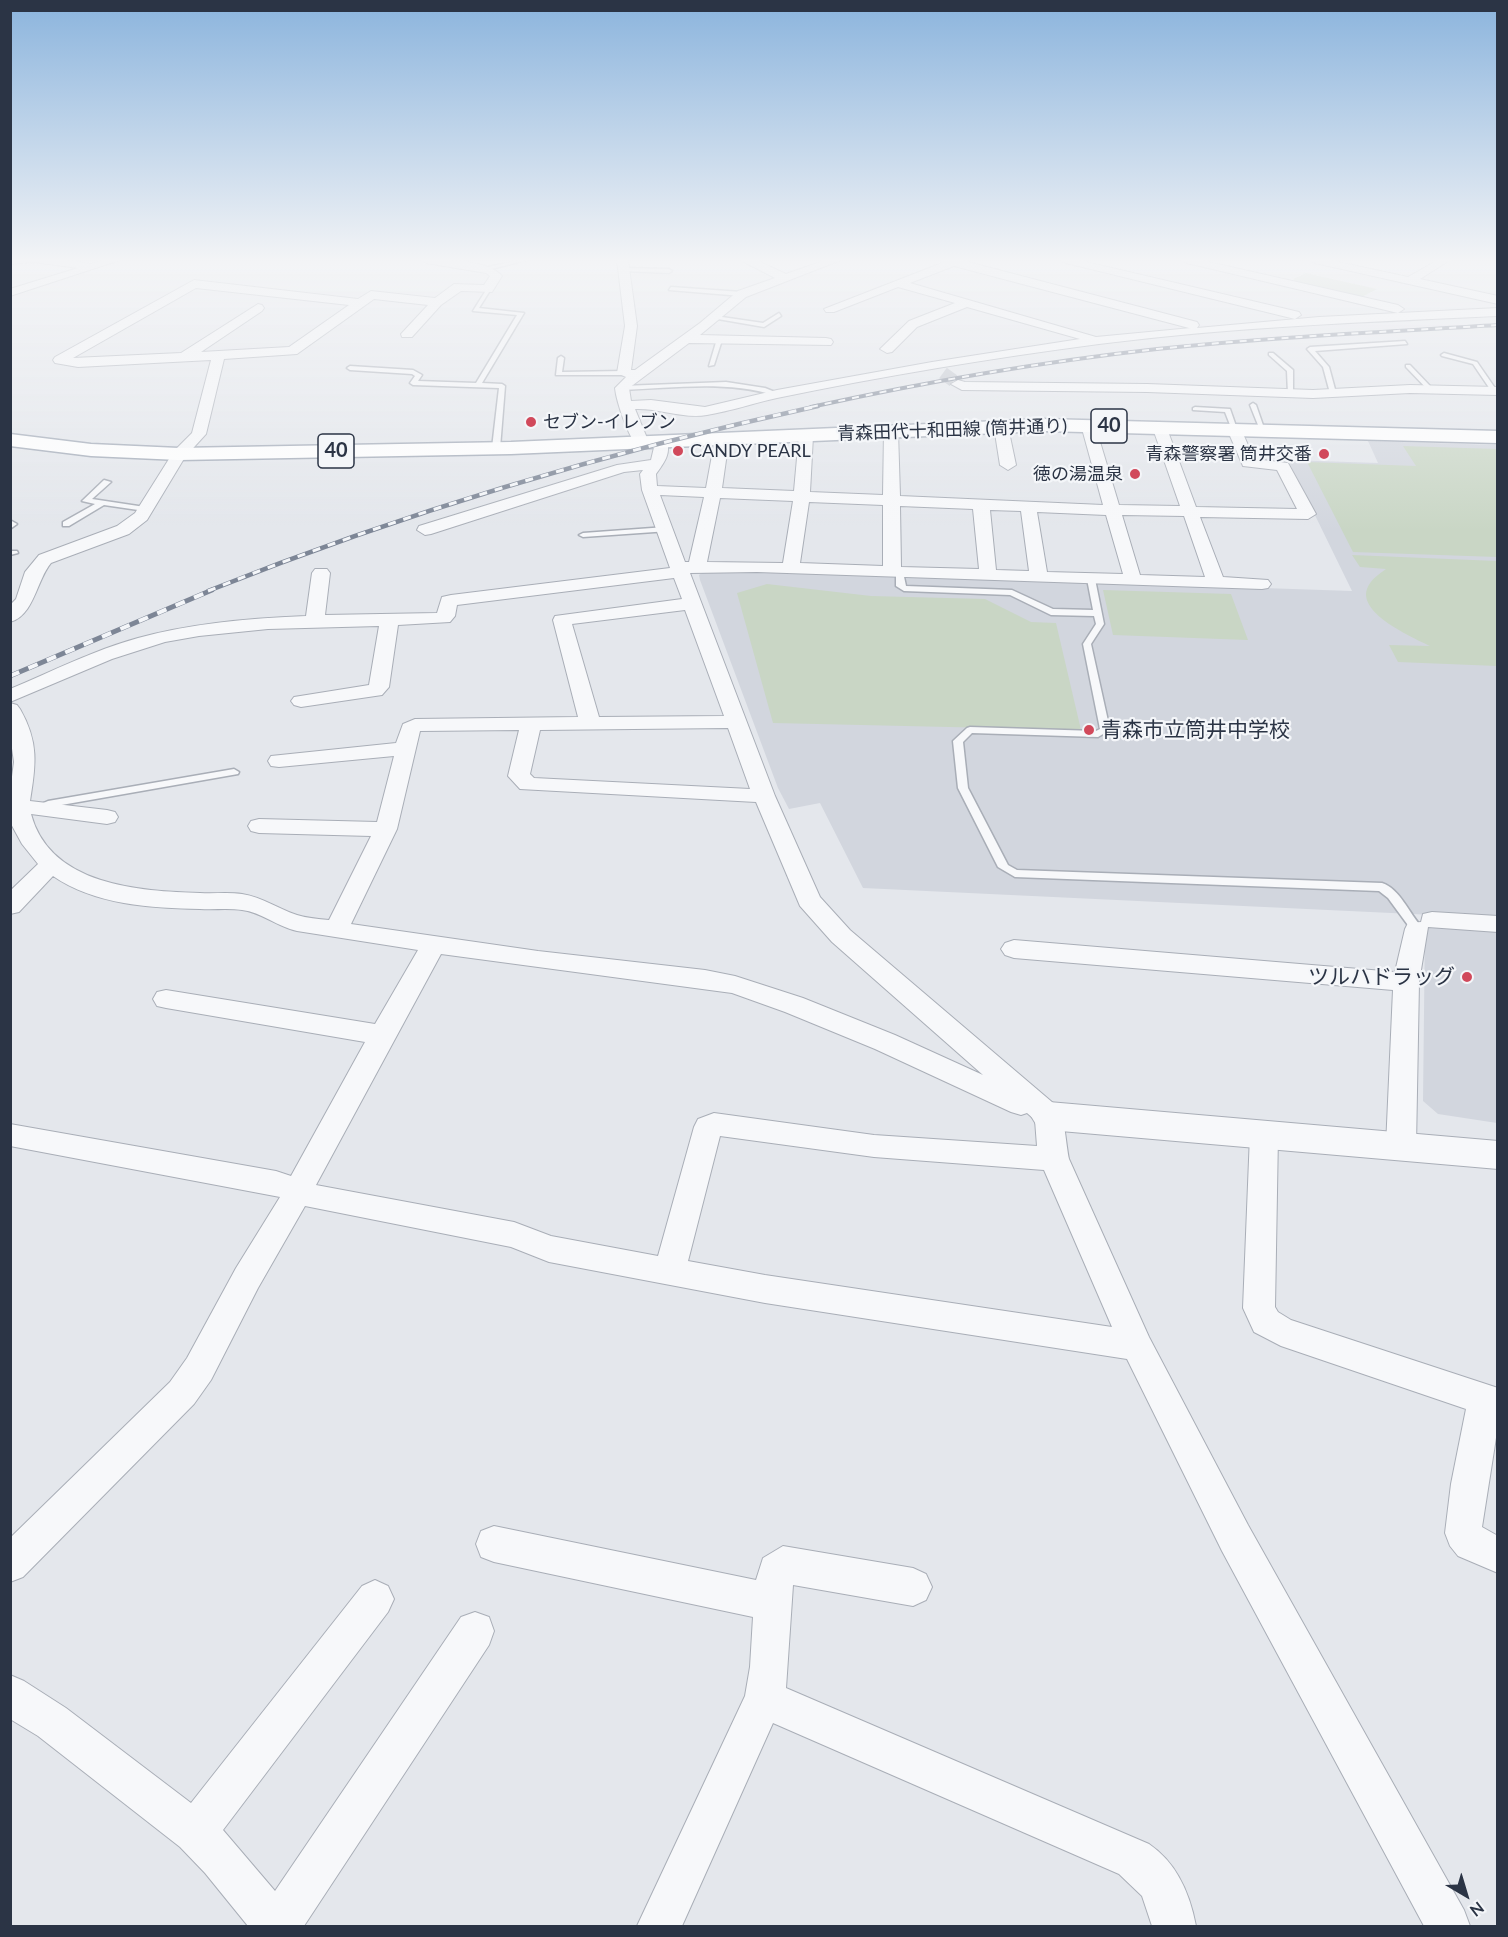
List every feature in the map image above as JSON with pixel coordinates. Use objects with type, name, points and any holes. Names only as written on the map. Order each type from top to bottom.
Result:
[{"type":"main road","name":"青森田代十和田線 (筒井通り)","points":[[13,442],[91,450],[179,454],[496,448],[1001,427],[1159,426],[1497,437]]},
{"type":"street","points":[[77,350],[60,360],[78,363],[293,350]]},
{"type":"street","points":[[186,356],[194,350]]},
{"type":"street","points":[[627,350],[624,373],[639,375]]},
{"type":"street","points":[[641,443],[622,387],[672,350]]},
{"type":"street","points":[[627,405],[662,405],[691,411],[705,411],[777,394],[1042,350]]},
{"type":"street","points":[[10,618],[25,600],[34,572],[45,559],[123,530],[141,516],[179,454],[199,434],[219,354]]},
{"type":"street","points":[[958,384],[962,386],[1147,388],[1291,394],[1430,389],[1496,391]]},
{"type":"street","points":[[1089,426],[1133,580]]},
{"type":"street","points":[[1159,426],[1216,583]]},
{"type":"street","points":[[1001,427],[1008,465]]},
{"type":"street","points":[[651,490],[1114,510],[1308,514],[1283,466],[1248,463],[1234,429]]},
{"type":"street","points":[[891,431],[895,572]]},
{"type":"street","points":[[791,568],[802,496],[806,436]]},
{"type":"street","points":[[687,568],[713,492],[722,440]]},
{"type":"street","points":[[661,442],[662,454],[648,474],[651,490],[666,529],[687,568],[694,603],[736,722],[764,796],[809,900],[816,911],[841,936],[1049,1116],[1049,1133],[1054,1159],[1137,1346],[1235,1538],[1448,1926]]},
{"type":"street","points":[[424,530],[622,468],[656,464]]},
{"type":"street","points":[[981,504],[988,575]]},
{"type":"street","points":[[1028,506],[1039,577]]},
{"type":"street","points":[[10,696],[124,649],[165,636],[254,623],[442,618],[446,616],[447,601],[451,600],[687,568],[791,568],[1262,584]]},
{"type":"street","points":[[315,621],[321,573]]},
{"type":"street","points":[[590,722],[562,620],[694,603]]},
{"type":"street","points":[[302,701],[375,691],[379,687],[389,621]]},
{"type":"street","points":[[10,709],[19,731],[24,758],[22,806],[26,831],[51,865],[78,882],[106,891],[181,901],[242,902],[265,908],[293,922],[336,930],[538,960],[705,979],[735,986],[794,1005],[885,1042],[1049,1116],[1497,1155]]},
{"type":"street","points":[[336,930],[386,829],[395,799],[410,728],[415,725],[736,722]]},
{"type":"street","points":[[531,723],[519,776],[528,784],[764,796]]},
{"type":"street","points":[[279,760],[405,748]]},
{"type":"street","points":[[22,806],[106,817]]},
{"type":"street","points":[[259,826],[386,829]]},
{"type":"street","points":[[10,906],[51,865]]},
{"type":"street","points":[[1401,1146],[1406,982],[1425,925],[1497,924]]},
{"type":"street","points":[[10,1564],[182,1393],[199,1369],[247,1278],[299,1190],[382,1035],[434,944]]},
{"type":"street","points":[[1014,949],[1406,982]]},
{"type":"street","points":[[166,999],[382,1035]]},
{"type":"street","points":[[670,1271],[708,1127],[714,1124],[874,1146],[1054,1159]]},
{"type":"street","points":[[10,1135],[276,1183],[316,1198],[430,1218],[514,1235],[549,1248],[776,1291],[1137,1346]]},
{"type":"street","points":[[1264,1135],[1259,1308],[1266,1322],[1281,1332],[1491,1402],[1469,1484],[1462,1533],[1471,1543],[1497,1555]]},
{"type":"street","points":[[494,1544],[771,1602]]},
{"type":"street","points":[[659,1926],[764,1699],[769,1677],[771,1602],[776,1571],[783,1565],[913,1587]]},
{"type":"street","points":[[195,1832],[375,1599]]},
{"type":"street","points":[[10,1695],[52,1722],[195,1832],[277,1926],[475,1631]]},
{"type":"street","points":[[764,1699],[1134,1859],[1157,1877],[1167,1899],[1174,1926]]},
{"type":"lane","points":[[478,385],[499,350]]},
{"type":"lane","points":[[711,364],[716,350]]},
{"type":"lane","points":[[1311,350],[1326,367],[1333,393]]},
{"type":"lane","points":[[1271,354],[1290,370],[1291,394]]},
{"type":"lane","points":[[1444,355],[1475,363],[1496,391]]},
{"type":"lane","points":[[561,358],[558,374],[624,373]]},
{"type":"lane","points":[[1408,366],[1430,389]]},
{"type":"lane","points":[[350,368],[413,372],[419,375],[413,383],[502,386],[496,448]]},
{"type":"lane","points":[[622,387],[726,384],[741,388],[767,389],[777,394]]},
{"type":"lane","points":[[1253,405],[1263,430]]},
{"type":"lane","points":[[1195,409],[1228,410],[1234,429]]},
{"type":"lane","points":[[107,482],[86,501],[145,509]]},
{"type":"lane","points":[[66,524],[103,502]]},
{"type":"lane","points":[[10,522],[13,524],[10,527]]},
{"type":"lane","points":[[583,535],[666,529]]},
{"type":"lane","points":[[895,572],[900,586],[904,588],[1012,593],[1051,612],[1098,613]]},
{"type":"lane","points":[[1091,579],[1100,624],[1087,644],[1105,730],[1098,734],[970,729],[958,741],[963,788],[1004,867],[1015,873],[1382,887],[1388,890],[1405,916],[1425,925]]},
{"type":"lane","points":[[22,806],[48,804],[234,772]]},
{"type":"shaded area","name":"青森市立筒井中学校","points":[[1368,441],[1497,445],[1497,918],[863,888],[820,803],[789,809],[778,788],[700,580],[699,575],[703,572],[789,572],[1352,591],[1288,460],[1378,463]]},
{"type":"shaded area","points":[[1425,925],[1497,930],[1497,1123],[1438,1114],[1423,1101]]},
{"type":"green space","points":[[1403,446],[1497,449],[1497,557],[1353,552],[1307,462],[1416,466]]},
{"type":"green space","points":[[1352,555],[1497,561],[1497,666],[1398,662],[1389,645],[1430,646],[1389,624],[1371,607],[1366,598],[1368,586],[1386,569],[1360,567]]},
{"type":"green space","points":[[767,584],[871,596],[985,599],[1031,622],[1056,623],[1081,730],[773,723],[737,593]]},
{"type":"green space","points":[[1103,590],[1231,594],[1248,640],[1113,635]]},
{"type":"tunnel","points":[[943,373],[958,384]]},
{"type":"railway","points":[[811,407],[983,374],[1146,350]]},
{"type":"railway","points":[[208,591],[358,535],[509,486],[663,443],[818,406]]},
{"type":"railway","points":[[10,676],[212,590]]},
{"type":"place","name":"セブン-イレブン","points":[[531,422]]},
{"type":"place","name":"CANDY PEARL","points":[[678,451]]},
{"type":"place","name":"青森警察署 筒井交番","points":[[1324,454]]},
{"type":"place","name":"徳の湯温泉","points":[[1135,474]]},
{"type":"place","name":"青森市立筒井中学校","points":[[1089,730]]},
{"type":"place","name":"ツルハドラッグ","points":[[1467,977]]}]
